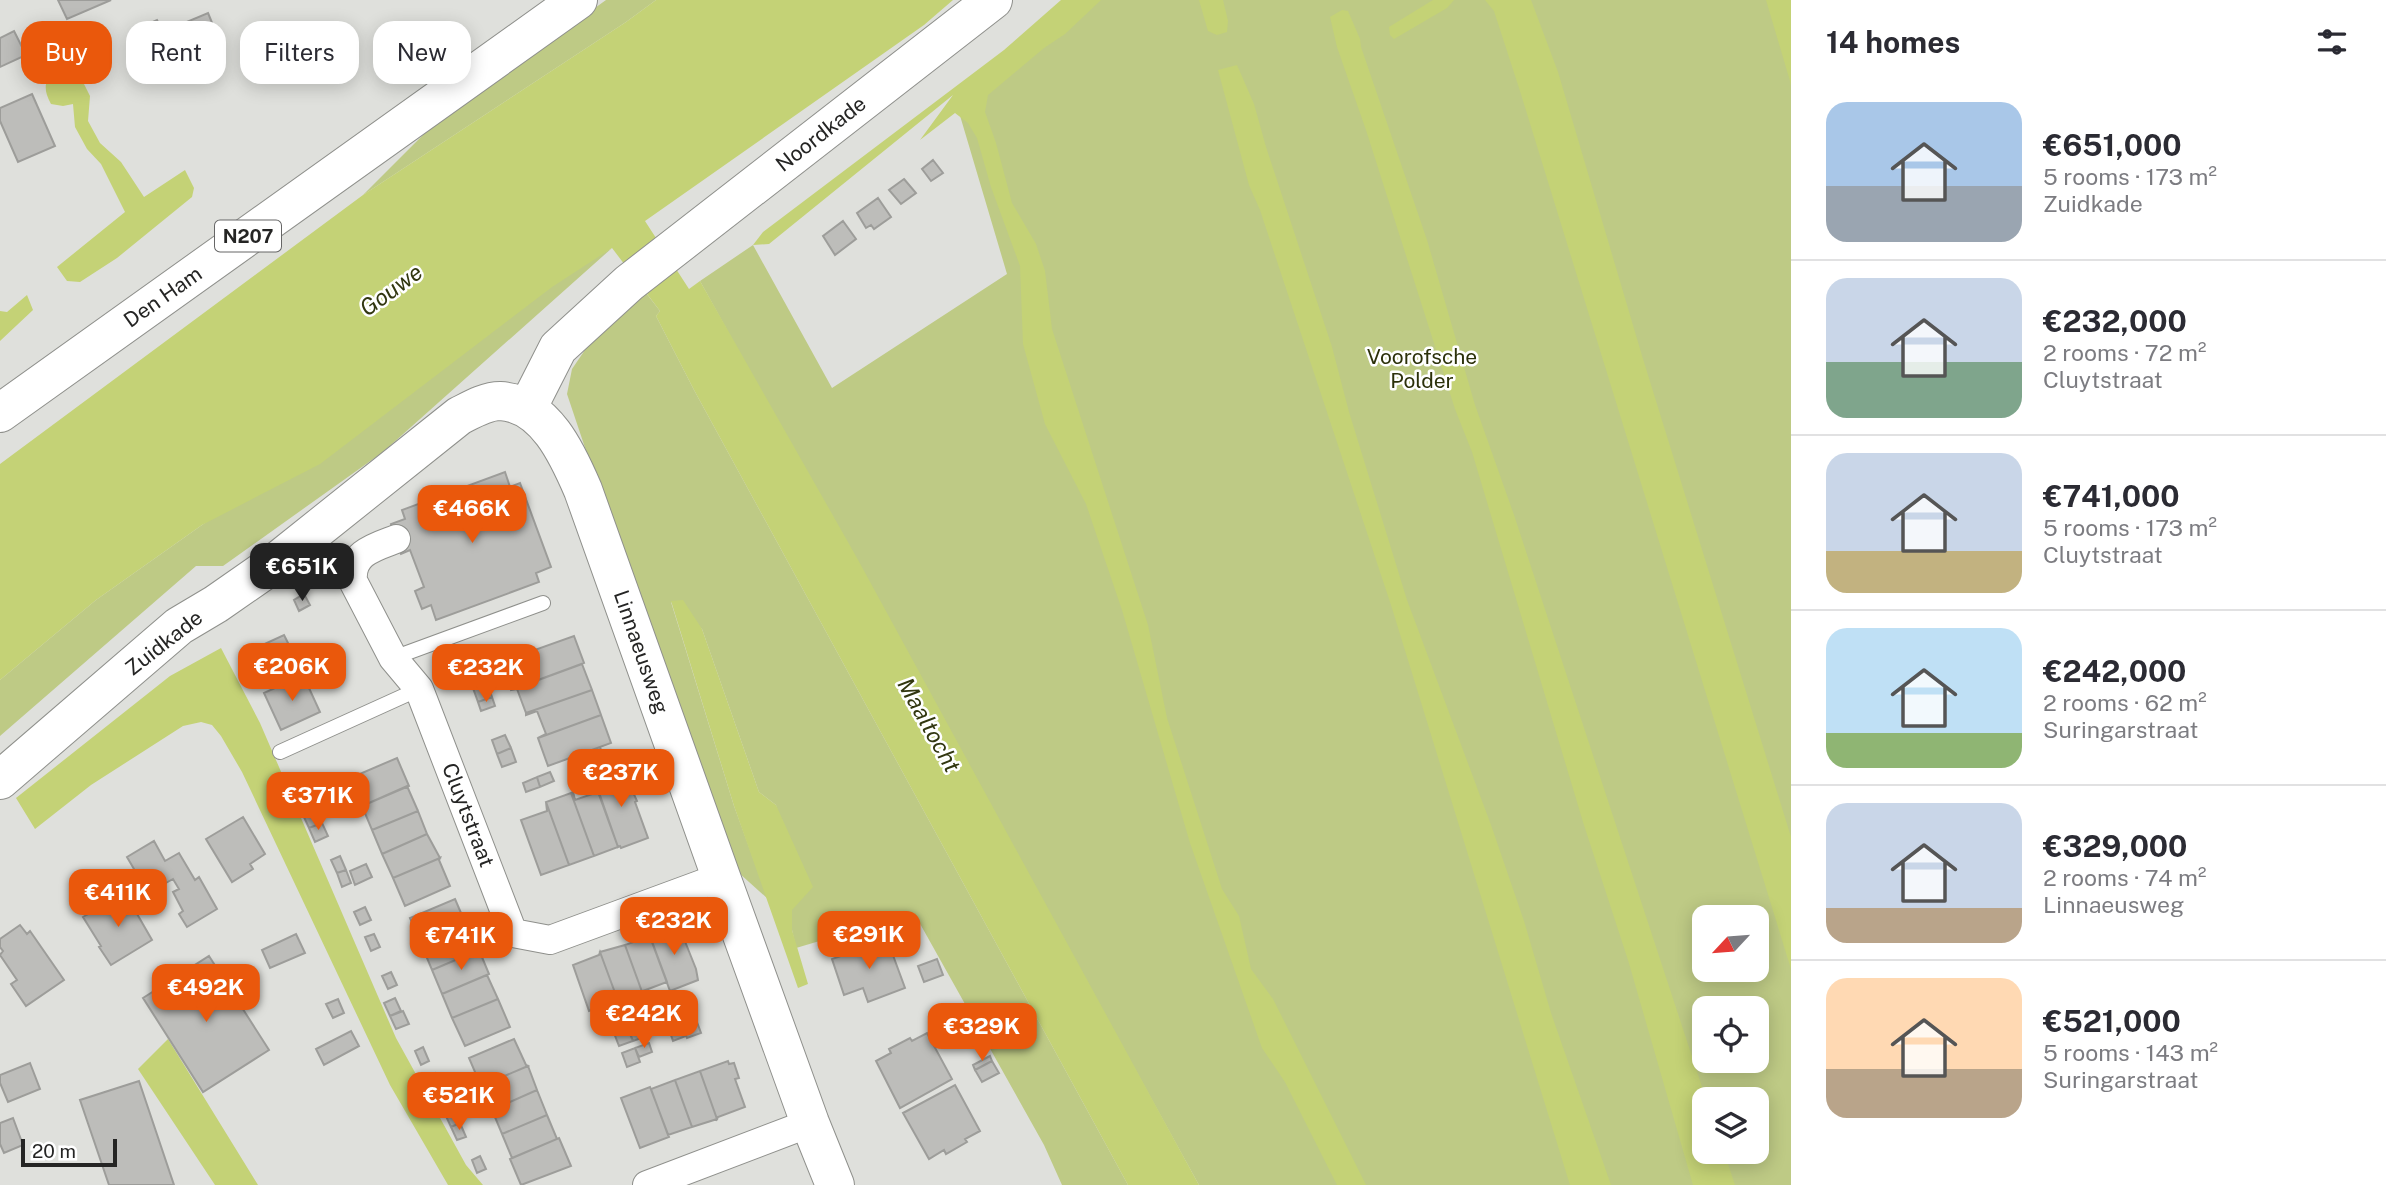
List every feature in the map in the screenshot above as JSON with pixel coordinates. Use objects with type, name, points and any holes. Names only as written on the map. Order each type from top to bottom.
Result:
[{"type":"street","name":"Den Ham","points":[[0,413],[578,0]]},
{"type":"street","name":"Noordkade","points":[[527,409],[558,348],[650,267],[993,0]]},
{"type":"street","name":"Zuidkade","points":[[0,780],[179,626],[275,563],[458,416],[482,405],[501,401],[527,409]]},
{"type":"street","name":"Linnaeusweg","points":[[527,409],[557,437],[583,490],[810,1124],[835,1185]]},
{"type":"street","name":"Cluytstraat","points":[[396,539],[363,553],[356,561],[352,571],[357,591],[393,658],[419,689],[513,933],[550,940],[721,877]]},
{"type":"street","points":[[647,1185],[810,1124]]},
{"type":"lane","points":[[393,658],[543,603]]},
{"type":"lane","points":[[280,752],[419,689]]},
{"type":"green space","points":[[606,0],[656,0],[363,195],[435,123]]},
{"type":"green space","name":"Voorofsche Polder","points":[[1083,0],[1791,0],[1791,1185],[1199,1185],[700,281],[753,245],[832,388],[1007,274],[953,92]]},
{"type":"green space","points":[[612,248],[383,452],[223,566],[196,566],[0,736],[0,680],[96,600],[586,263]]},
{"type":"green space","points":[[643,289],[660,311],[656,316],[694,390],[1128,1185],[1062,1185],[1044,1145],[914,913],[796,948],[776,805],[759,792],[702,629],[671,602],[734,806],[768,899],[729,864],[567,394],[572,369],[600,328]]},
{"type":"water","points":[[656,0],[953,0],[924,25],[645,221],[689,289],[700,281],[857,558],[1199,1185],[1128,1185],[694,390],[656,316],[660,311],[612,248],[552,287],[320,464],[202,525],[96,600],[0,680],[0,464],[363,195]]},
{"type":"water","points":[[1061,0],[1101,0],[1065,34],[988,95],[985,112],[1012,203],[1036,244],[1045,271],[1052,329],[1148,625],[1167,718],[1222,889],[1239,916],[1251,969],[1273,999],[1366,1185],[1337,1185],[1285,1082],[1262,1048],[1190,843],[1122,610],[1086,504],[1045,424],[1023,344],[1020,266],[991,187],[977,138],[968,123],[955,113],[920,140],[953,95],[769,244],[753,245],[763,232],[1004,50]]},
{"type":"water","points":[[1199,0],[1223,0],[1228,21],[1227,32],[1217,35],[1208,31]]},
{"type":"water","points":[[1433,0],[1454,0],[1447,8],[1394,39],[1390,35],[1389,27]]},
{"type":"water","points":[[1485,0],[1531,0],[1558,72],[1643,359],[1791,837],[1791,969],[1520,91],[1494,11]]},
{"type":"water","points":[[1766,0],[1791,0],[1791,86],[1790,81]]},
{"type":"water","points":[[1342,10],[1348,11],[1360,39],[1427,240],[1475,405],[1514,515],[1692,1056],[1692,1073],[1697,1073],[1702,1087],[1692,1087],[1692,1164],[1728,1164],[1735,1185],[1693,1185],[1628,960],[1583,822],[1472,452],[1455,409],[1337,47],[1330,17]]},
{"type":"water","points":[[1237,65],[1254,104],[1332,347],[1349,412],[1407,600],[1491,825],[1524,921],[1551,1013],[1611,1185],[1570,1185],[1391,605],[1260,210],[1249,185],[1218,70]]},
{"type":"water","points":[[47,84],[84,84],[90,96],[88,121],[100,143],[121,162],[144,197],[185,170],[194,188],[192,197],[117,258],[80,282],[67,281],[57,267],[125,212],[101,164],[87,149],[75,127],[73,104],[51,104]]},
{"type":"water","points":[[27,295],[33,310],[0,341],[0,311],[7,312]]},
{"type":"water","points":[[683,600],[702,629],[759,792],[776,805],[813,887],[792,910],[792,930],[808,984],[798,988],[734,806],[671,601]]},
{"type":"water","points":[[221,648],[260,723],[396,1038],[466,1165],[483,1185],[448,1185],[390,1085],[242,772],[212,725],[201,722],[183,726],[91,785],[35,829],[16,798],[170,676]]},
{"type":"water","points":[[168,1039],[258,1185],[215,1185],[138,1069]]},
{"type":"building","points":[[58,0],[111,0],[67,19]]},
{"type":"building","points":[[208,13],[211,21],[189,21]]},
{"type":"building","points":[[14,31],[21,45],[21,57],[0,67],[0,38]]},
{"type":"building","points":[[32,94],[55,146],[18,162],[0,121],[0,108]]},
{"type":"building","points":[[933,160],[943,173],[931,181],[922,169]]},
{"type":"building","points":[[904,179],[916,193],[901,204],[889,190]]},
{"type":"building","points":[[878,198],[891,217],[874,229],[871,225],[866,228],[857,213]]},
{"type":"building","points":[[843,221],[856,239],[835,255],[823,236]]},
{"type":"building","points":[[505,472],[510,487],[520,483],[551,567],[536,573],[539,582],[436,620],[431,605],[422,609],[415,591],[424,587],[410,550],[401,554],[391,524],[405,519],[402,510]]},
{"type":"building","points":[[304,594],[310,605],[299,611],[294,600]]},
{"type":"building","points":[[284,635],[291,649],[264,661],[258,647]]},
{"type":"building","points":[[574,636],[584,663],[511,690],[501,662]]},
{"type":"building","points":[[582,664],[592,690],[526,713],[517,689],[511,690]]},
{"type":"building","points":[[303,675],[320,712],[281,730],[264,693]]},
{"type":"building","points":[[487,683],[492,697],[478,702],[473,688]]},
{"type":"building","points":[[592,690],[601,715],[538,738],[546,734],[537,711],[526,713]]},
{"type":"building","points":[[492,697],[495,706],[481,711],[478,702]]},
{"type":"building","points":[[601,715],[611,743],[548,766],[538,738]]},
{"type":"building","points":[[505,735],[511,748],[497,754],[492,740]]},
{"type":"building","points":[[600,747],[603,756],[589,761],[586,752]]},
{"type":"building","points":[[511,748],[516,762],[502,767],[497,754]]},
{"type":"building","points":[[586,752],[590,763],[576,768],[572,757]]},
{"type":"building","points":[[397,758],[409,786],[360,807],[348,779]]},
{"type":"building","points":[[623,770],[637,801],[635,802],[648,838],[621,848],[618,847],[595,781]]},
{"type":"building","points":[[550,772],[554,781],[540,787],[537,777]]},
{"type":"building","points":[[537,777],[540,787],[526,792],[523,783]]},
{"type":"building","points":[[407,786],[418,811],[372,830],[362,806]]},
{"type":"building","points":[[573,792],[575,800],[598,792],[618,847],[594,856],[571,793]]},
{"type":"building","points":[[571,793],[594,856],[569,865],[546,802]]},
{"type":"building","points":[[546,802],[569,865],[541,875],[521,820],[547,811]]},
{"type":"building","points":[[317,810],[322,823],[309,828],[303,815]]},
{"type":"building","points":[[418,811],[427,834],[382,854],[372,830]]},
{"type":"building","points":[[243,817],[265,854],[250,864],[253,869],[232,882],[206,839]]},
{"type":"building","points":[[322,823],[328,836],[315,842],[309,828]]},
{"type":"building","points":[[427,834],[440,858],[393,878],[382,854]]},
{"type":"building","points":[[154,841],[165,861],[179,853],[195,880],[199,877],[217,909],[187,927],[179,914],[183,911],[173,892],[179,889],[173,879],[148,893],[127,857]]},
{"type":"building","points":[[340,856],[346,870],[337,873],[331,860]]},
{"type":"building","points":[[440,858],[450,886],[405,906],[393,878]]},
{"type":"building","points":[[366,864],[372,877],[355,885],[350,871]]},
{"type":"building","points":[[346,870],[351,883],[342,887],[337,873]]},
{"type":"building","points":[[125,893],[152,940],[111,965],[83,917]]},
{"type":"building","points":[[455,899],[467,927],[422,946],[410,918]]},
{"type":"building","points":[[365,907],[371,920],[360,925],[354,912]]},
{"type":"building","points":[[678,924],[698,980],[670,991],[649,934]]},
{"type":"building","points":[[20,925],[27,934],[30,931],[64,980],[26,1006],[11,984],[17,980],[0,955],[3,951],[0,939]]},
{"type":"building","points":[[467,927],[477,951],[432,970],[422,946]]},
{"type":"building","points":[[296,934],[305,953],[270,968],[262,950]]},
{"type":"building","points":[[374,934],[380,947],[371,951],[365,937]]},
{"type":"building","points":[[650,936],[667,982],[643,991],[645,1000],[625,945]]},
{"type":"building","points":[[887,939],[905,988],[868,1002],[863,988],[844,995],[832,959],[849,953],[848,949],[870,941],[871,945]]},
{"type":"building","points":[[625,945],[645,1000],[621,1009],[600,952]]},
{"type":"building","points":[[479,950],[489,974],[442,994],[432,970]]},
{"type":"building","points":[[600,952],[621,1009],[617,1001],[589,1011],[573,965],[599,955]]},
{"type":"building","points":[[209,956],[269,1050],[203,1092],[143,998]]},
{"type":"building","points":[[937,959],[943,975],[924,982],[918,966]]},
{"type":"building","points":[[391,972],[397,985],[388,989],[382,976]]},
{"type":"building","points":[[487,975],[498,999],[452,1018],[442,994]]},
{"type":"building","points":[[395,998],[401,1011],[390,1016],[384,1003]]},
{"type":"building","points":[[338,999],[344,1013],[333,1018],[326,1004]]},
{"type":"building","points":[[498,999],[510,1027],[465,1046],[452,1018]]},
{"type":"building","points":[[692,1008],[697,1022],[683,1027],[678,1013]]},
{"type":"building","points":[[403,1011],[409,1024],[396,1029],[390,1016]]},
{"type":"building","points":[[680,1018],[683,1027],[665,1033],[661,1024]]},
{"type":"building","points":[[697,1022],[701,1033],[687,1038],[683,1027]]},
{"type":"building","points":[[643,1027],[647,1036],[633,1041],[629,1032]]},
{"type":"building","points":[[683,1027],[686,1036],[673,1041],[670,1032]]},
{"type":"building","points":[[628,1028],[633,1041],[619,1046],[614,1033]]},
{"type":"building","points":[[351,1031],[359,1046],[324,1065],[316,1049]]},
{"type":"building","points":[[927,1033],[952,1079],[900,1108],[876,1061],[891,1053],[889,1049]]},
{"type":"building","points":[[514,1039],[528,1066],[481,1086],[469,1058]]},
{"type":"building","points":[[649,1043],[652,1052],[639,1057],[635,1048]]},
{"type":"building","points":[[423,1047],[429,1061],[421,1065],[415,1051]]},
{"type":"building","points":[[635,1048],[640,1062],[627,1067],[622,1053]]},
{"type":"building","points":[[990,1056],[992,1061],[975,1070],[973,1065]]},
{"type":"building","points":[[728,1061],[729,1064],[734,1063],[739,1078],[735,1079],[745,1107],[717,1119],[700,1071]]},
{"type":"building","points":[[992,1061],[999,1073],[982,1082],[975,1070]]},
{"type":"building","points":[[30,1063],[40,1089],[8,1102],[0,1083],[0,1075]]},
{"type":"building","points":[[528,1066],[537,1090],[492,1110],[481,1086]]},
{"type":"building","points":[[700,1071],[717,1119],[692,1127],[675,1080]]},
{"type":"building","points":[[435,1073],[441,1086],[432,1090],[426,1077]]},
{"type":"building","points":[[675,1080],[692,1127],[668,1135],[651,1089]]},
{"type":"building","points":[[139,1081],[174,1185],[109,1185],[80,1100]]},
{"type":"building","points":[[955,1085],[980,1131],[946,1154],[944,1150],[929,1159],[903,1113]]},
{"type":"building","points":[[650,1087],[669,1137],[640,1148],[621,1098]]},
{"type":"building","points":[[537,1090],[547,1115],[502,1134],[492,1110]]},
{"type":"building","points":[[454,1110],[460,1123],[451,1127],[445,1114]]},
{"type":"building","points":[[547,1115],[557,1139],[512,1158],[502,1134]]},
{"type":"building","points":[[13,1118],[23,1145],[4,1153],[0,1144],[0,1123]]},
{"type":"building","points":[[460,1123],[466,1137],[457,1140],[451,1127]]},
{"type":"building","points":[[559,1138],[571,1166],[521,1185],[510,1159]]},
{"type":"building","points":[[480,1156],[486,1169],[477,1173],[472,1160]]},
{"type":"water label","name":"Gouwe","points":[[391,290]]},
{"type":"water label","name":"Maaltocht","points":[[929,725]]}]
